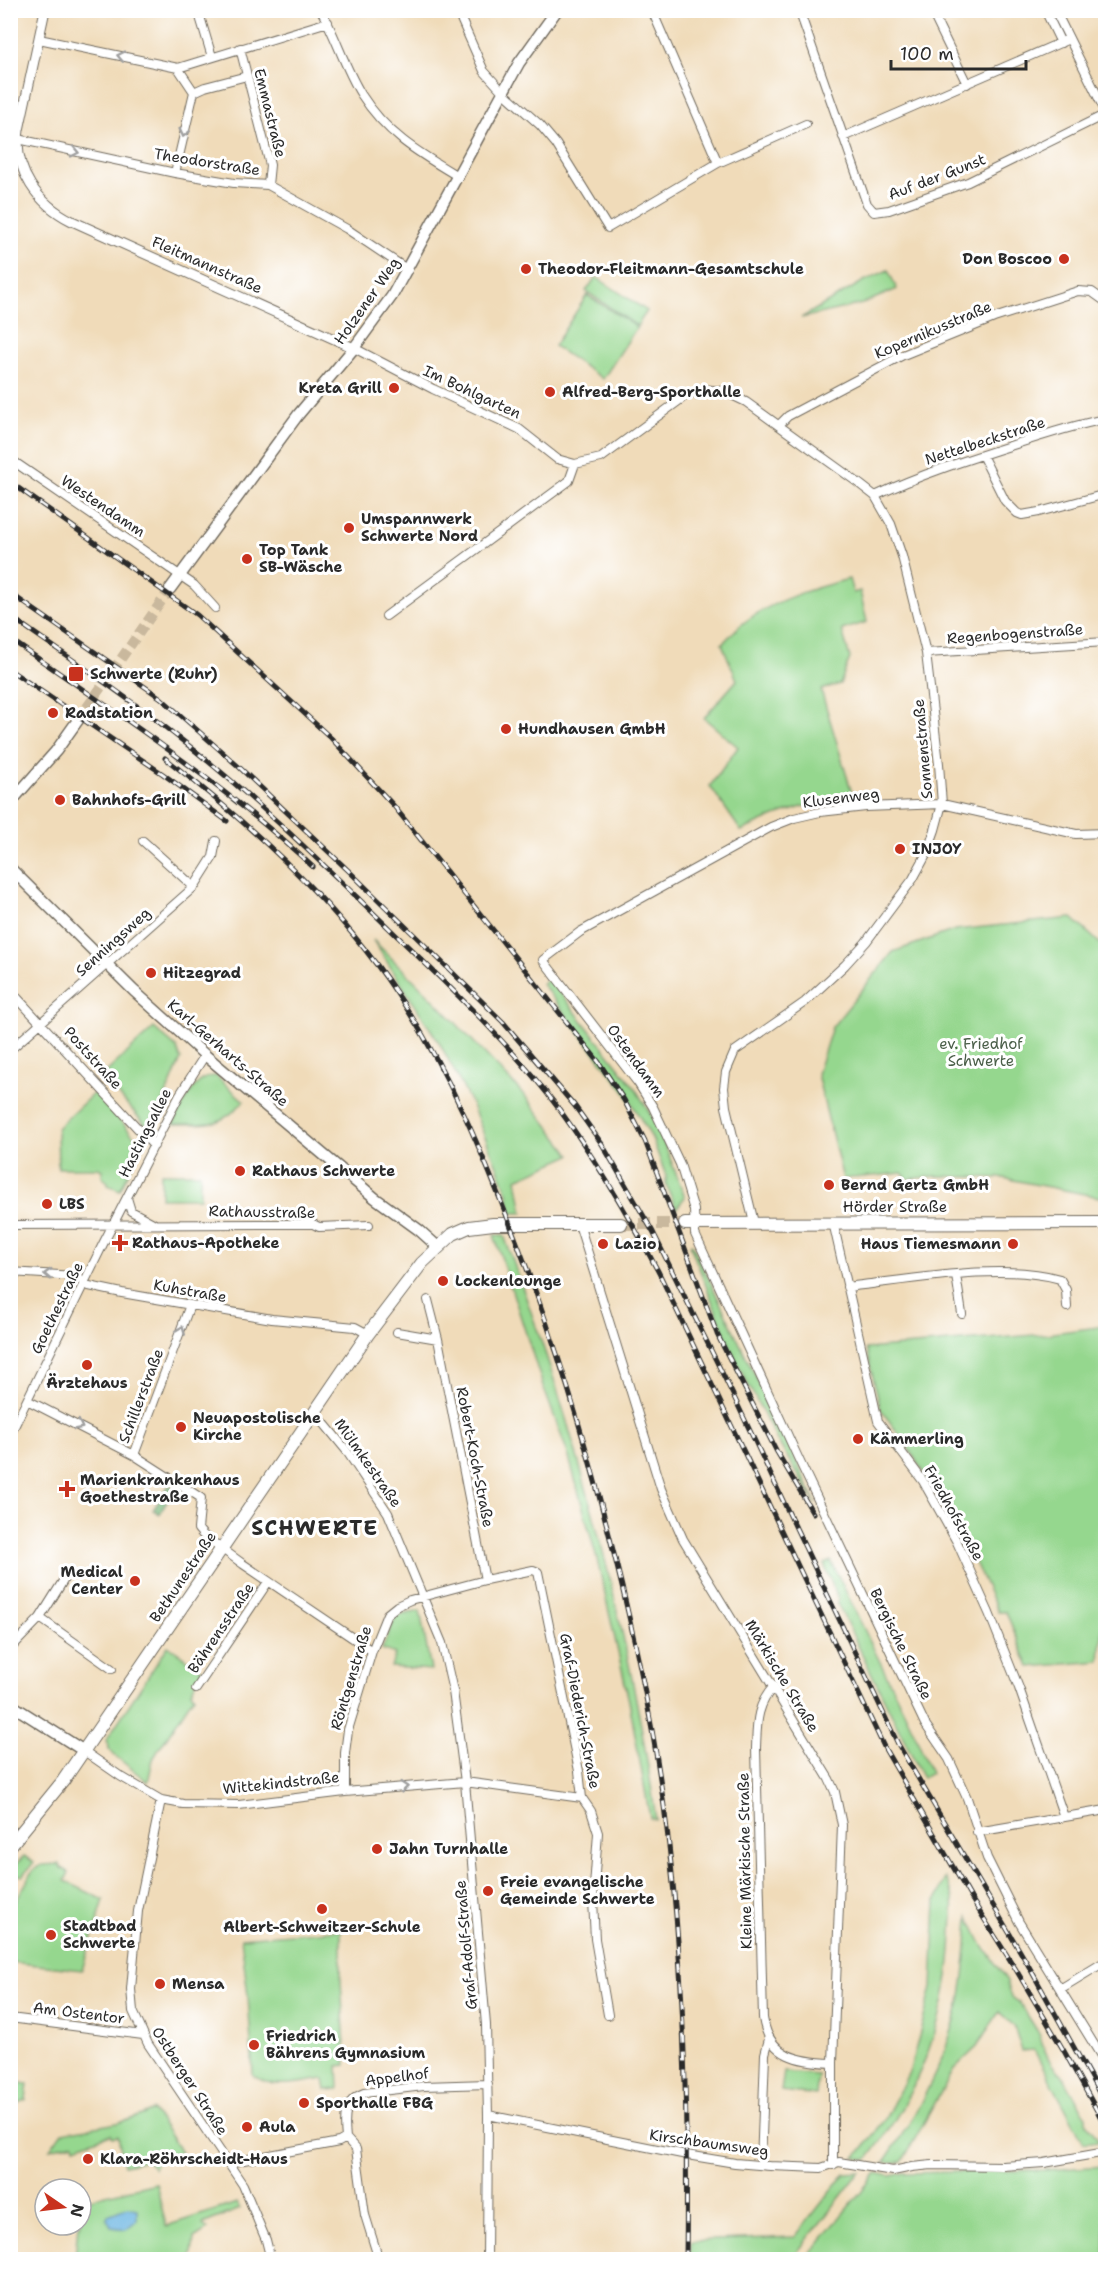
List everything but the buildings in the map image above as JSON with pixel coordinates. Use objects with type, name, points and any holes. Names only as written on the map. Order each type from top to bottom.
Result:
[{"type":"main road","name":"Holzener Weg","points":[[170,590],[298,415],[354,348],[392,296],[459,177],[519,63],[557,10]]},
{"type":"main road","points":[[10,803],[56,751],[78,720]]},
{"type":"main road","name":"Karl-Gerharts-Straße","points":[[10,868],[108,965],[205,1055],[375,1198],[438,1247]]},
{"type":"main road","name":"Hörder Straße","points":[[689,1224],[1106,1223]]},
{"type":"main road","points":[[438,1247],[453,1234],[481,1225],[621,1224]]},
{"type":"main road","name":"Bethunestraße","points":[[10,1846],[84,1751],[220,1548],[368,1334],[422,1263],[438,1247]]},
{"type":"main road","name":"Wittekindstraße","points":[[12,1708],[84,1751]]},
{"type":"street","points":[[18,139],[45,10]]},
{"type":"street","points":[[198,10],[212,57]]},
{"type":"street","points":[[321,10],[361,93],[384,124],[411,149],[459,177]]},
{"type":"street","points":[[457,10],[484,71],[503,92],[540,125],[556,144],[608,228],[718,163],[806,124]]},
{"type":"street","points":[[648,10],[654,15],[718,163]]},
{"type":"street","name":"Auf der Gunst","points":[[799,10],[869,208],[874,212],[881,213],[968,182],[1106,113]]},
{"type":"street","points":[[931,10],[967,84]]},
{"type":"street","points":[[1045,10],[1061,43]]},
{"type":"street","points":[[1055,10],[1106,113]]},
{"type":"street","points":[[39,39],[178,68],[327,22]]},
{"type":"street","points":[[843,137],[1069,39]]},
{"type":"street","name":"Emmastraße","points":[[240,48],[270,165],[268,185]]},
{"type":"street","points":[[175,173],[194,92],[178,68]]},
{"type":"street","points":[[194,92],[247,76]]},
{"type":"street","name":"Theodorstraße","points":[[18,139],[175,173],[234,183],[268,185],[347,229],[408,270]]},
{"type":"street","name":"Fleitmannstraße","points":[[18,139],[18,150],[26,177],[36,194],[60,215],[354,348]]},
{"type":"street","name":"Kopernikusstraße","points":[[779,425],[788,416],[903,355],[994,318],[1078,291],[1092,292],[1106,302]]},
{"type":"street","name":"Im Bohlgarten","points":[[354,348],[433,389],[519,429],[557,459],[575,464]]},
{"type":"street","name":"Sonnenstraße","points":[[575,464],[601,458],[684,397],[702,389],[713,389],[735,395],[875,496],[891,524],[898,545],[926,653],[942,804],[935,830],[922,862],[896,904],[845,966],[805,1002],[735,1051],[730,1061],[725,1080],[726,1107],[754,1223]]},
{"type":"street","name":"Nettelbeckstraße","points":[[875,496],[916,478],[982,455],[1106,419]]},
{"type":"street","points":[[982,455],[1005,501],[1017,513],[1029,514],[1106,494]]},
{"type":"street","name":"Westendamm","points":[[10,459],[180,576]]},
{"type":"street","points":[[386,616],[569,481],[575,464]]},
{"type":"street","points":[[180,576],[194,585],[215,608]]},
{"type":"street","name":"Regenbogenstraße","points":[[926,653],[1106,642]]},
{"type":"street","name":"Klusenweg","points":[[543,960],[589,927],[771,827],[794,818],[820,812],[867,807],[942,804],[1076,834],[1106,832]]},
{"type":"street","points":[[143,841],[194,887]]},
{"type":"street","name":"Senningsweg","points":[[10,1050],[194,887],[213,857],[216,841]]},
{"type":"street","name":"Ostendamm","points":[[543,960],[638,1083],[653,1107],[680,1164],[694,1210],[689,1224]]},
{"type":"street","name":"Poststraße","points":[[10,990],[43,1023],[154,1146]]},
{"type":"street","name":"Hastingsallee","points":[[113,1225],[183,1089],[205,1055]]},
{"type":"street","points":[[127,1198],[131,1211],[154,1224]]},
{"type":"street","name":"Friedhofstraße","points":[[833,1222],[878,1421],[923,1481],[957,1542],[1002,1645],[1064,1817]]},
{"type":"street","name":"Rathausstraße","points":[[10,1225],[313,1224],[319,1227],[369,1225]]},
{"type":"street","name":"Märkische Straße","points":[[579,1224],[661,1489],[684,1539],[829,1779],[840,1810],[842,1825],[833,2063],[833,2165]]},
{"type":"street","name":"Bergische Straße","points":[[689,1224],[925,1724],[949,1759],[967,1798],[977,1832],[1000,1886],[1019,1922],[1106,2064]]},
{"type":"street","name":"Goethestraße","points":[[10,1435],[113,1225]]},
{"type":"street","name":"Kuhstraße","points":[[10,1272],[76,1276],[89,1286],[272,1319],[355,1327],[368,1334]]},
{"type":"street","points":[[847,1287],[956,1275],[1011,1272],[1046,1275],[1060,1279],[1066,1290],[1067,1307]]},
{"type":"street","points":[[956,1275],[962,1314]]},
{"type":"street","name":"Robert-Koch-Straße","points":[[428,1300],[438,1340],[485,1580]]},
{"type":"street","name":"Schillerstraße","points":[[27,1400],[134,1455],[190,1305]]},
{"type":"street","points":[[397,1332],[438,1340]]},
{"type":"street","name":"Mülmkestraße","points":[[312,1413],[323,1422],[346,1450],[388,1513],[424,1598]]},
{"type":"street","points":[[134,1455],[201,1498],[198,1529],[203,1535],[268,1582],[372,1651]]},
{"type":"street","name":"Graf-Diederich-Straße","points":[[424,1598],[442,1591],[533,1570],[541,1576],[579,1771],[582,1798],[591,1811],[598,1833],[593,1900],[595,1938],[608,2015]]},
{"type":"street","points":[[10,1649],[40,1618],[63,1581]]},
{"type":"street","name":"Bährensstraße","points":[[196,1689],[268,1582]]},
{"type":"street","name":"Röntgenstraße","points":[[345,1792],[345,1753],[348,1730],[372,1651],[387,1614],[397,1606],[424,1598]]},
{"type":"street","name":"Graf-Adolf-Straße","points":[[424,1598],[442,1643],[453,1692],[465,1782],[486,2025],[487,2259]]},
{"type":"street","points":[[40,1618],[112,1669]]},
{"type":"street","name":"Kleine Märkische Straße","points":[[761,2165],[765,2054],[769,2039],[763,2018],[756,1748],[760,1708],[764,1698],[774,1686]]},
{"type":"street","name":"Wittekindstraße","points":[[84,1751],[161,1800],[183,1804],[240,1805],[345,1792],[465,1782],[582,1798]]},
{"type":"street","name":"Ostberger Straße","points":[[161,1800],[138,1911],[131,1989],[133,2011],[143,2035],[178,2091],[243,2185],[266,2240],[271,2259]]},
{"type":"street","points":[[977,1832],[1106,1810]]},
{"type":"street","points":[[1060,1989],[1106,1961]]},
{"type":"street","name":"Am Ostentor","points":[[10,2018],[143,2035]]},
{"type":"street","points":[[769,2039],[782,2053],[791,2057],[833,2063]]},
{"type":"street","name":"Appelhof","points":[[379,2259],[365,2215],[356,2149],[346,2138],[344,2121],[347,2106],[356,2096],[364,2093],[424,2086],[488,2084]]},
{"type":"street","name":"Kirschbaumsweg","points":[[488,2115],[682,2155],[761,2165],[809,2168],[839,2162],[893,2171],[932,2165],[1034,2164],[1105,2152]]},
{"type":"street","points":[[228,2163],[339,2142],[346,2138]]},
{"type":"green space","points":[[888,270],[897,289],[862,304],[801,318],[864,281]]},
{"type":"green space","points":[[596,277],[647,311],[637,326],[586,291]]},
{"type":"green space","points":[[587,295],[637,327],[603,379],[554,346]]},
{"type":"green space","points":[[849,579],[853,593],[860,591],[867,622],[842,630],[850,658],[840,684],[821,690],[854,800],[805,806],[741,831],[710,786],[738,747],[704,718],[737,680],[722,644],[743,623],[770,606],[809,590]]},
{"type":"green space","name":"ev. Friedhof Schwerte","points":[[1072,918],[1105,948],[1105,1198],[1003,1178],[937,1176],[908,1179],[902,1173],[843,1179],[817,1074],[832,1027],[893,952],[955,930]]},
{"type":"green space","points":[[373,940],[434,1000],[525,1096],[571,1155],[517,1179],[523,1213],[511,1213],[508,1193],[471,1103],[440,1044]]},
{"type":"green space","points":[[548,977],[635,1088],[657,1125],[685,1197],[676,1209],[652,1138],[625,1092],[542,984]]},
{"type":"green space","points":[[154,1028],[177,1048],[181,1059],[151,1131],[102,1076]]},
{"type":"green space","points":[[216,1076],[244,1101],[227,1116],[212,1123],[173,1124],[195,1086],[201,1080]]},
{"type":"green space","points":[[96,1091],[142,1146],[120,1190],[108,1185],[102,1177],[102,1170],[98,1168],[58,1168],[57,1128]]},
{"type":"green space","points":[[161,1173],[200,1173],[200,1198],[161,1198]]},
{"type":"green space","points":[[494,1235],[504,1235],[550,1367],[602,1546],[638,1710],[656,1820],[650,1818],[629,1701],[597,1559],[568,1454],[543,1386]]},
{"type":"green space","points":[[692,1244],[816,1504],[778,1442],[734,1357],[690,1245]]},
{"type":"green space","points":[[1105,1326],[1106,1587],[1100,1661],[1029,1667],[1006,1612],[998,1612],[964,1539],[906,1444],[881,1410],[866,1349],[1046,1334]]},
{"type":"green space","points":[[169,1485],[174,1488],[160,1514],[153,1510]]},
{"type":"green space","points":[[831,1561],[915,1734],[931,1773],[923,1778],[838,1605],[838,1599],[824,1564]]},
{"type":"green space","points":[[420,1611],[431,1670],[391,1667],[395,1654],[382,1649],[396,1616]]},
{"type":"green space","points":[[168,1646],[203,1670],[191,1691],[194,1696],[153,1759],[148,1782],[114,1755],[106,1740]]},
{"type":"green space","points":[[24,1856],[34,1862],[23,1876],[14,1874],[11,1879],[11,1869]]},
{"type":"green space","name":"Stadtbad Schwerte","points":[[59,1864],[69,1872],[65,1881],[104,1900],[82,1970],[11,1962],[11,1910],[34,1869],[42,1865]]},
{"type":"green space","points":[[945,1878],[953,1897],[953,1910],[950,1962],[938,2023],[916,2081],[902,2108],[867,2160],[855,2158],[884,2121],[910,2070],[932,1987],[936,1901]]},
{"type":"green space","points":[[969,1917],[981,1942],[1007,1981],[1010,1993],[1019,2002],[1039,2034],[1050,2062],[1062,2074],[1086,2116],[1088,2126],[1099,2141],[1084,2143],[1034,2050],[1022,2051],[1014,2026],[999,2012],[977,2047],[954,2069],[902,2162],[884,2162],[920,2104],[948,2043],[962,1990]]},
{"type":"green space","points":[[341,1930],[341,1981],[346,2065],[338,2066],[339,2089],[326,2090],[324,2079],[287,2084],[261,2080],[253,2075],[248,1996],[241,1938]]},
{"type":"green space","points":[[784,2072],[818,2075],[816,2095],[781,2091]]},
{"type":"green space","points":[[11,2082],[28,2084],[26,2100],[11,2106]]},
{"type":"green space","points":[[153,2110],[181,2152],[159,2157],[154,2168],[146,2160],[124,2165],[118,2136],[112,2137],[111,2134],[75,2146],[74,2143],[50,2149],[62,2132],[120,2122]]},
{"type":"green space","points":[[1105,2166],[1105,2259],[806,2259],[876,2173],[891,2176],[904,2173],[1045,2170]]},
{"type":"green space","points":[[860,2172],[792,2259],[690,2259],[691,2241],[795,2237],[845,2173]]},
{"type":"green space","points":[[156,2183],[166,2226],[237,2203],[240,2209],[205,2223],[203,2225],[208,2229],[194,2238],[189,2259],[75,2260],[77,2237],[93,2237],[93,2198]]},
{"type":"water","points":[[128,2207],[137,2209],[137,2220],[126,2229],[111,2227],[107,2219],[108,2215]]},
{"type":"tunnel","points":[[78,720],[170,589]]},
{"type":"tunnel","points":[[621,1224],[685,1224]]},
{"type":"railway","points":[[10,482],[197,615],[331,738],[393,805],[598,1061],[624,1100],[645,1141],[717,1334],[777,1452],[813,1513]]},
{"type":"railway","points":[[10,593],[161,698],[238,766],[503,1022],[574,1105],[602,1144],[653,1232],[735,1399],[898,1744],[1027,1963],[1106,2105]]},
{"type":"railway","points":[[10,616],[154,718],[288,831],[502,1041],[559,1109],[612,1189],[659,1273],[885,1749],[971,1898],[1064,2051],[1106,2127]]},
{"type":"railway","points":[[10,639],[204,776],[278,835],[313,867]]},
{"type":"railway","points":[[10,670],[163,774],[227,821]]},
{"type":"railway","points":[[165,758],[226,808],[284,861],[339,918],[387,979],[429,1046],[464,1116],[510,1224],[550,1333],[584,1443],[614,1554],[639,1663],[659,1773],[669,1846],[682,2001],[686,2104],[686,2260]]},
{"type":"place","name":"Don Boscoo","points":[[1064,259]]},
{"type":"place","name":"Theodor-Fleitmann-Gesamtschule","points":[[526,269]]},
{"type":"place","name":"Kreta Grill","points":[[394,388]]},
{"type":"place","name":"Alfred-Berg-Sporthalle","points":[[550,392]]},
{"type":"place","name":"Umspannwerk Schwerte Nord","points":[[349,528]]},
{"type":"place","name":"Top Tank SB-Wäsche","points":[[247,559]]},
{"type":"place","name":"Schwerte (Ruhr)","points":[[76,674]]},
{"type":"place","name":"Radstation","points":[[53,713]]},
{"type":"place","name":"Hundhausen GmbH","points":[[506,729]]},
{"type":"place","name":"Bahnhofs-Grill","points":[[60,800]]},
{"type":"place","name":"INJOY","points":[[900,849]]},
{"type":"place","name":"Hitzegrad","points":[[151,973]]},
{"type":"place","name":"Rathaus Schwerte","points":[[240,1171]]},
{"type":"place","name":"Bernd Gertz GmbH","points":[[829,1185]]},
{"type":"place","name":"LBS","points":[[47,1204]]},
{"type":"place","name":"Rathaus-Apotheke","points":[[120,1243]]},
{"type":"place","name":"Lazio","points":[[603,1244]]},
{"type":"place","name":"Haus Tiemesmann","points":[[1013,1244]]},
{"type":"place","name":"Lockenlounge","points":[[443,1281]]},
{"type":"place","name":"Ärztehaus","points":[[87,1365]]},
{"type":"place","name":"Neuapostolische Kirche","points":[[181,1427]]},
{"type":"place","name":"Kämmerling","points":[[858,1439]]},
{"type":"place","name":"Marienkrankenhaus Goethestraße","points":[[67,1489]]},
{"type":"place","name":"Medical Center","points":[[135,1581]]},
{"type":"place","name":"Jahn Turnhalle","points":[[377,1849]]},
{"type":"place","name":"Freie evangelische Gemeinde Schwerte","points":[[488,1891]]},
{"type":"place","name":"Albert-Schweitzer-Schule","points":[[322,1909]]},
{"type":"place","name":"Stadtbad Schwerte","points":[[51,1935]]},
{"type":"place","name":"Mensa","points":[[160,1984]]},
{"type":"place","name":"Friedrich Bährens Gymnasium","points":[[254,2045]]},
{"type":"place","name":"Sporthalle FBG","points":[[304,2103]]},
{"type":"place","name":"Aula","points":[[247,2127]]},
{"type":"place","name":"Klara-Röhrscheidt-Haus","points":[[88,2159]]},
{"type":"district","name":"SCHWERTE","points":[[315,1528]]}]
